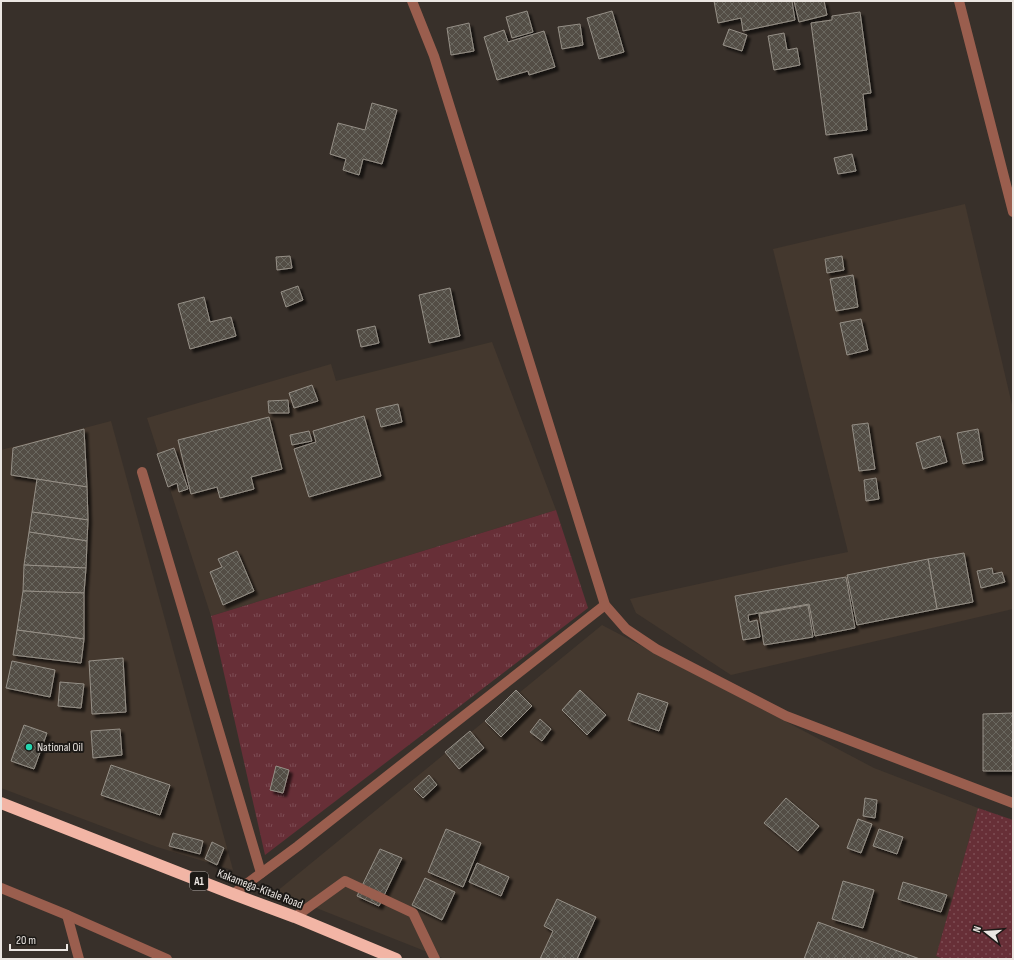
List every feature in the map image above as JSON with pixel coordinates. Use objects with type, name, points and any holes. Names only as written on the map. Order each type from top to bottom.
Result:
[{"type":"highway","name":"Kakamega-Kitale Road","points":[[1,803],[233,894],[295,916],[396,959]]},
{"type":"street","points":[[412,1],[434,56],[605,605],[626,629],[656,649],[786,716],[1013,803]]},
{"type":"street","points":[[959,1],[1013,212]]},
{"type":"street","points":[[142,472],[261,873]]},
{"type":"street","points":[[233,894],[304,841],[605,605]]},
{"type":"street","points":[[295,916],[345,881],[413,913],[435,959]]},
{"type":"street","points":[[1,888],[167,959]]},
{"type":"street","points":[[67,915],[79,959]]},
{"type":"shaded area","points":[[965,204],[1013,409],[1013,609],[731,675],[636,613],[630,599],[848,552],[773,249]]},
{"type":"shaded area","points":[[492,342],[556,510],[211,616],[147,418],[331,364],[336,381]]},
{"type":"shaded area","points":[[111,421],[233,870],[157,847],[1,788],[1,450]]},
{"type":"shaded area","points":[[602,625],[874,768],[978,808],[936,956],[943,959],[445,959],[276,892]]},
{"type":"green space","points":[[556,510],[588,608],[265,855],[211,616]]},
{"type":"green space","points":[[978,808],[1013,820],[1013,959],[943,959],[936,956]]},
{"type":"building","points":[[714,1],[792,1],[795,20],[743,31],[741,18],[718,23]]},
{"type":"building","points":[[794,1],[824,1],[827,15],[799,22]]},
{"type":"building","points":[[527,11],[533,32],[512,38],[506,17]]},
{"type":"building","points":[[612,11],[624,52],[599,59],[587,18]]},
{"type":"building","points":[[860,12],[871,93],[863,94],[867,130],[826,135],[811,23],[832,20],[832,16]]},
{"type":"building","points":[[469,23],[474,51],[451,55],[447,28]]},
{"type":"building","points":[[580,24],[583,45],[562,49],[558,27]]},
{"type":"building","points":[[729,29],[747,35],[742,51],[723,45]]},
{"type":"building","points":[[504,30],[508,42],[544,31],[555,67],[529,75],[528,71],[497,80],[484,37]]},
{"type":"building","points":[[784,33],[787,50],[797,48],[800,65],[774,70],[768,36]]},
{"type":"building","points":[[372,103],[397,110],[382,164],[363,159],[359,175],[343,170],[346,159],[330,154],[338,123],[365,130]]},
{"type":"building","points":[[852,154],[856,171],[838,174],[834,158]]},
{"type":"building","points":[[290,256],[292,268],[277,270],[276,257]]},
{"type":"building","points":[[842,256],[844,270],[827,273],[825,259]]},
{"type":"building","points":[[853,275],[858,307],[836,311],[830,279]]},
{"type":"building","points":[[298,286],[303,300],[286,307],[281,292]]},
{"type":"building","points":[[450,288],[460,336],[429,343],[419,295]]},
{"type":"building","points":[[204,297],[210,322],[231,317],[236,336],[190,349],[178,304]]},
{"type":"building","points":[[861,319],[868,350],[847,355],[840,323]]},
{"type":"building","points":[[375,326],[379,343],[361,347],[357,330]]},
{"type":"building","points":[[312,385],[318,401],[294,408],[289,393]]},
{"type":"building","points":[[288,400],[289,413],[269,413],[268,401]]},
{"type":"building","points":[[398,404],[402,422],[381,427],[376,409]]},
{"type":"building","points":[[364,416],[381,476],[309,497],[294,449],[316,442],[313,431]]},
{"type":"building","points":[[269,417],[282,469],[251,477],[254,489],[220,498],[217,487],[191,494],[178,440]]},
{"type":"building","points":[[868,423],[875,469],[859,471],[852,425]]},
{"type":"building","points":[[84,429],[87,487],[11,475],[13,448]]},
{"type":"building","points":[[978,429],[983,460],[963,464],[957,433]]},
{"type":"building","points":[[309,431],[312,441],[292,445],[290,435]]},
{"type":"building","points":[[940,436],[947,462],[923,469],[916,443]]},
{"type":"building","points":[[174,448],[188,489],[179,492],[177,483],[168,487],[157,454]]},
{"type":"building","points":[[876,478],[879,499],[866,501],[864,480]]},
{"type":"building","points":[[37,479],[87,487],[88,520],[32,512]]},
{"type":"building","points":[[32,512],[88,520],[87,541],[29,532]]},
{"type":"building","points":[[29,532],[87,541],[86,568],[24,565]]},
{"type":"building","points":[[237,551],[254,591],[223,605],[210,572],[222,567],[218,559]]},
{"type":"building","points":[[964,553],[973,602],[937,609],[928,559]]},
{"type":"building","points":[[928,559],[937,609],[857,625],[847,575]]},
{"type":"building","points":[[24,565],[86,568],[84,593],[23,591]]},
{"type":"building","points":[[992,568],[993,574],[1002,572],[1005,582],[981,588],[977,571]]},
{"type":"building","points":[[846,577],[855,628],[815,636],[809,604],[748,615],[749,622],[757,620],[760,637],[743,640],[735,596]]},
{"type":"building","points":[[23,591],[84,593],[84,639],[17,630]]},
{"type":"building","points":[[808,605],[813,637],[764,645],[759,614]]},
{"type":"building","points":[[17,630],[84,639],[81,663],[13,655]]},
{"type":"building","points":[[123,658],[126,712],[92,714],[89,661]]},
{"type":"building","points":[[12,661],[55,670],[50,697],[6,688]]},
{"type":"building","points":[[60,682],[84,684],[81,708],[58,706]]},
{"type":"building","points":[[516,690],[532,706],[501,737],[485,721]]},
{"type":"building","points":[[580,690],[606,715],[587,735],[562,710]]},
{"type":"building","points":[[638,693],[668,703],[659,731],[628,720]]},
{"type":"building","points":[[1013,713],[1013,771],[983,771],[983,714]]},
{"type":"building","points":[[540,719],[551,729],[542,741],[530,732]]},
{"type":"building","name":"National Oil","points":[[24,725],[47,733],[34,769],[11,761]]},
{"type":"building","points":[[120,729],[122,755],[93,758],[91,731]]},
{"type":"building","points":[[470,731],[484,748],[459,769],[445,752]]},
{"type":"building","points":[[111,765],[170,785],[160,815],[101,795]]},
{"type":"building","points":[[276,766],[289,770],[283,793],[270,790]]},
{"type":"building","points":[[429,775],[437,785],[423,798],[414,789]]},
{"type":"building","points":[[786,798],[819,826],[798,851],[764,823]]},
{"type":"building","points":[[865,798],[877,800],[875,818],[863,816]]},
{"type":"building","points":[[858,819],[872,824],[861,853],[847,848]]},
{"type":"building","points":[[446,829],[481,843],[463,887],[428,872]]},
{"type":"building","points":[[879,829],[903,837],[897,854],[873,846]]},
{"type":"building","points":[[173,833],[203,841],[200,854],[169,846]]},
{"type":"building","points":[[212,842],[224,848],[217,865],[205,859]]},
{"type":"building","points":[[380,849],[402,858],[379,906],[357,896]]},
{"type":"building","points":[[477,863],[509,877],[501,896],[469,882]]},
{"type":"building","points":[[425,878],[455,892],[442,920],[412,905]]},
{"type":"building","points":[[843,881],[874,890],[863,928],[832,919]]},
{"type":"building","points":[[903,882],[947,895],[941,912],[898,899]]},
{"type":"building","points":[[557,899],[596,917],[577,959],[540,959],[553,931],[544,926]]},
{"type":"building","points":[[818,922],[920,959],[804,959]]},
{"type":"place","name":"National Oil","points":[[29,747]]}]
